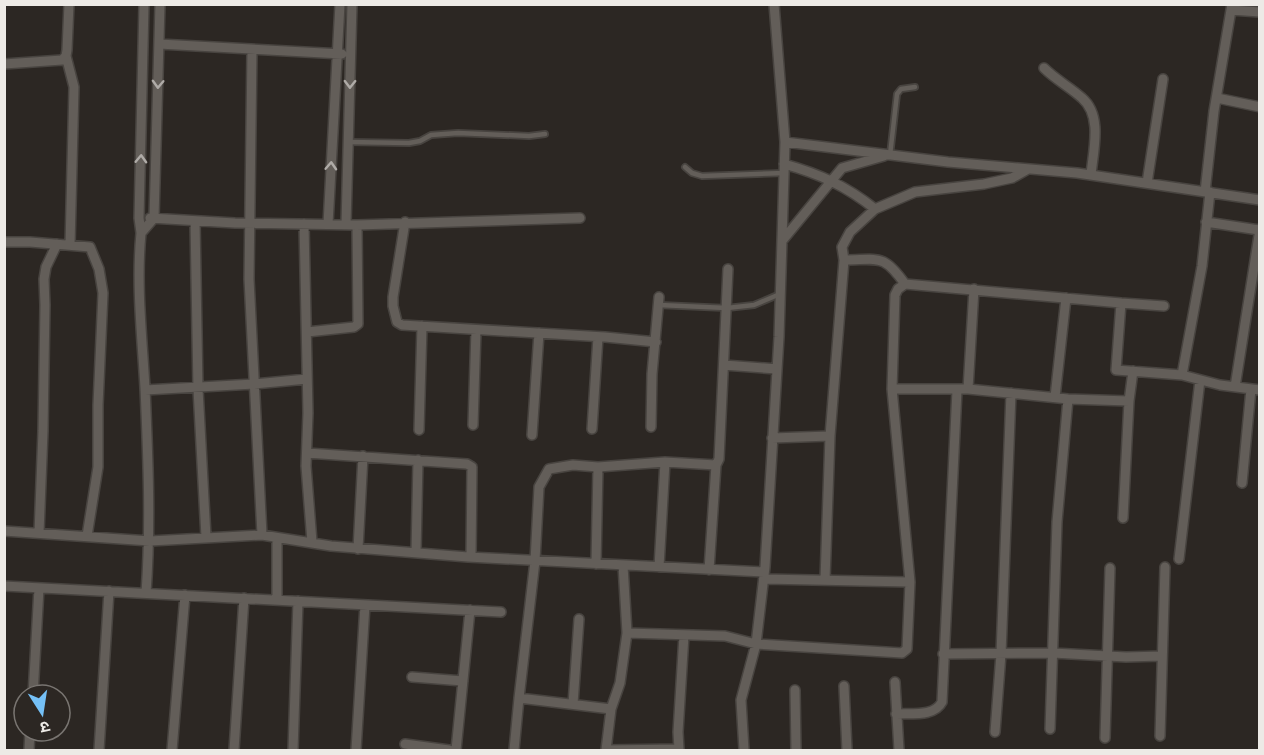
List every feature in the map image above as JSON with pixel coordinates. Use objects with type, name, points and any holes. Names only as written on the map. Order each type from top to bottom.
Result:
[{"type":"street","points":[[69,4],[66,56],[74,87],[70,245]]},
{"type":"street","points":[[144,4],[139,218],[141,233],[138,267],[150,541],[146,594]]},
{"type":"street","points":[[141,233],[154,218],[160,4]]},
{"type":"street","points":[[328,224],[340,4]]},
{"type":"street","points":[[307,332],[354,327],[358,324],[348,142],[352,4]]},
{"type":"street","points":[[744,750],[741,700],[756,644],[764,576],[781,294],[785,142],[774,4]]},
{"type":"street","points":[[1182,375],[1202,266],[1217,98],[1231,7],[1260,12]]},
{"type":"street","points":[[159,44],[351,54]]},
{"type":"street","points":[[252,50],[249,279],[262,535]]},
{"type":"street","points":[[4,64],[62,60],[66,56]]},
{"type":"street","points":[[1044,68],[1088,104],[1094,115],[1091,175]]},
{"type":"street","points":[[1147,183],[1163,79]]},
{"type":"street","points":[[1217,98],[1260,107]]},
{"type":"street","points":[[785,142],[1091,175],[1260,200]]},
{"type":"street","points":[[782,241],[842,168],[890,155]]},
{"type":"street","points":[[784,169],[831,179],[874,209]]},
{"type":"street","points":[[825,580],[830,436],[844,260],[842,247],[850,232],[874,209],[915,192],[993,182],[1012,178],[1028,169]]},
{"type":"street","points":[[139,218],[304,224],[580,218]]},
{"type":"street","points":[[195,221],[198,387],[206,537]]},
{"type":"street","points":[[405,222],[393,306],[397,322],[402,325],[598,336],[656,342]]},
{"type":"street","points":[[1206,222],[1260,230],[1235,387]]},
{"type":"street","points":[[304,224],[308,379],[307,453],[312,542]]},
{"type":"street","points":[[4,242],[90,247],[99,269],[103,293],[98,467],[87,536]]},
{"type":"street","points":[[39,533],[44,431],[44,279],[46,267],[57,244]]},
{"type":"street","points":[[844,260],[883,260],[894,268],[905,284]]},
{"type":"street","points":[[709,570],[716,465],[719,459],[728,269]]},
{"type":"street","points":[[627,633],[725,636],[756,644],[902,653],[907,648],[910,582],[892,389],[895,295],[898,289],[905,284],[1164,306]]},
{"type":"street","points":[[968,389],[974,290]]},
{"type":"street","points":[[1055,397],[1066,298]]},
{"type":"street","points":[[651,427],[652,374],[659,301]]},
{"type":"street","points":[[1121,303],[1116,370],[1182,375],[1235,387],[1255,389],[1242,483]]},
{"type":"street","points":[[419,430],[422,326]]},
{"type":"street","points":[[473,425],[476,330]]},
{"type":"street","points":[[532,435],[539,333]]},
{"type":"street","points":[[592,429],[598,336]]},
{"type":"street","points":[[724,365],[777,369]]},
{"type":"street","points":[[1123,518],[1129,401],[1133,371]]},
{"type":"street","points":[[145,390],[308,379]]},
{"type":"street","points":[[1179,559],[1200,380]]},
{"type":"street","points":[[892,389],[968,389],[1068,399],[1129,401]]},
{"type":"street","points":[[896,714],[932,712],[942,702],[957,390]]},
{"type":"street","points":[[995,732],[1001,654],[1011,393]]},
{"type":"street","points":[[1050,729],[1058,522],[1068,399]]},
{"type":"street","points":[[772,438],[830,436]]},
{"type":"street","points":[[307,453],[472,466],[471,557]]},
{"type":"street","points":[[358,549],[363,456]]},
{"type":"street","points":[[416,553],[418,460]]},
{"type":"street","points":[[514,750],[535,561],[539,487],[549,469],[573,465],[598,467],[665,462],[716,465]]},
{"type":"street","points":[[658,567],[665,462]]},
{"type":"street","points":[[596,564],[598,467]]},
{"type":"street","points":[[4,531],[150,541],[262,535],[358,549],[709,570],[825,580],[910,582]]},
{"type":"street","points":[[277,539],[277,600]]},
{"type":"street","points":[[623,565],[627,633],[620,683],[611,709],[606,750],[679,750],[684,635]]},
{"type":"street","points":[[1160,736],[1165,567]]},
{"type":"street","points":[[1105,738],[1110,568]]},
{"type":"street","points":[[4,586],[501,612]]},
{"type":"street","points":[[34,683],[39,588]]},
{"type":"street","points":[[99,750],[110,591]]},
{"type":"street","points":[[172,750],[185,596]]},
{"type":"street","points":[[234,750],[244,598]]},
{"type":"street","points":[[293,750],[298,601]]},
{"type":"street","points":[[356,750],[365,605]]},
{"type":"street","points":[[456,750],[470,610]]},
{"type":"street","points":[[573,704],[579,619]]},
{"type":"street","points":[[943,654],[1053,653],[1162,656]]},
{"type":"street","points":[[412,677],[463,681]]},
{"type":"street","points":[[895,682],[899,750]]},
{"type":"street","points":[[844,686],[847,750]]},
{"type":"street","points":[[795,690],[796,750]]},
{"type":"street","points":[[519,698],[611,709]]},
{"type":"street","points":[[405,744],[449,750]]},
{"type":"lane","points":[[890,155],[897,94],[901,89],[915,87]]},
{"type":"lane","points":[[348,142],[409,143],[420,141],[431,135],[458,133],[529,136],[545,134]]},
{"type":"lane","points":[[685,167],[692,173],[702,176],[784,169]]},
{"type":"lane","points":[[659,301],[727,308],[754,305],[781,294]]}]
